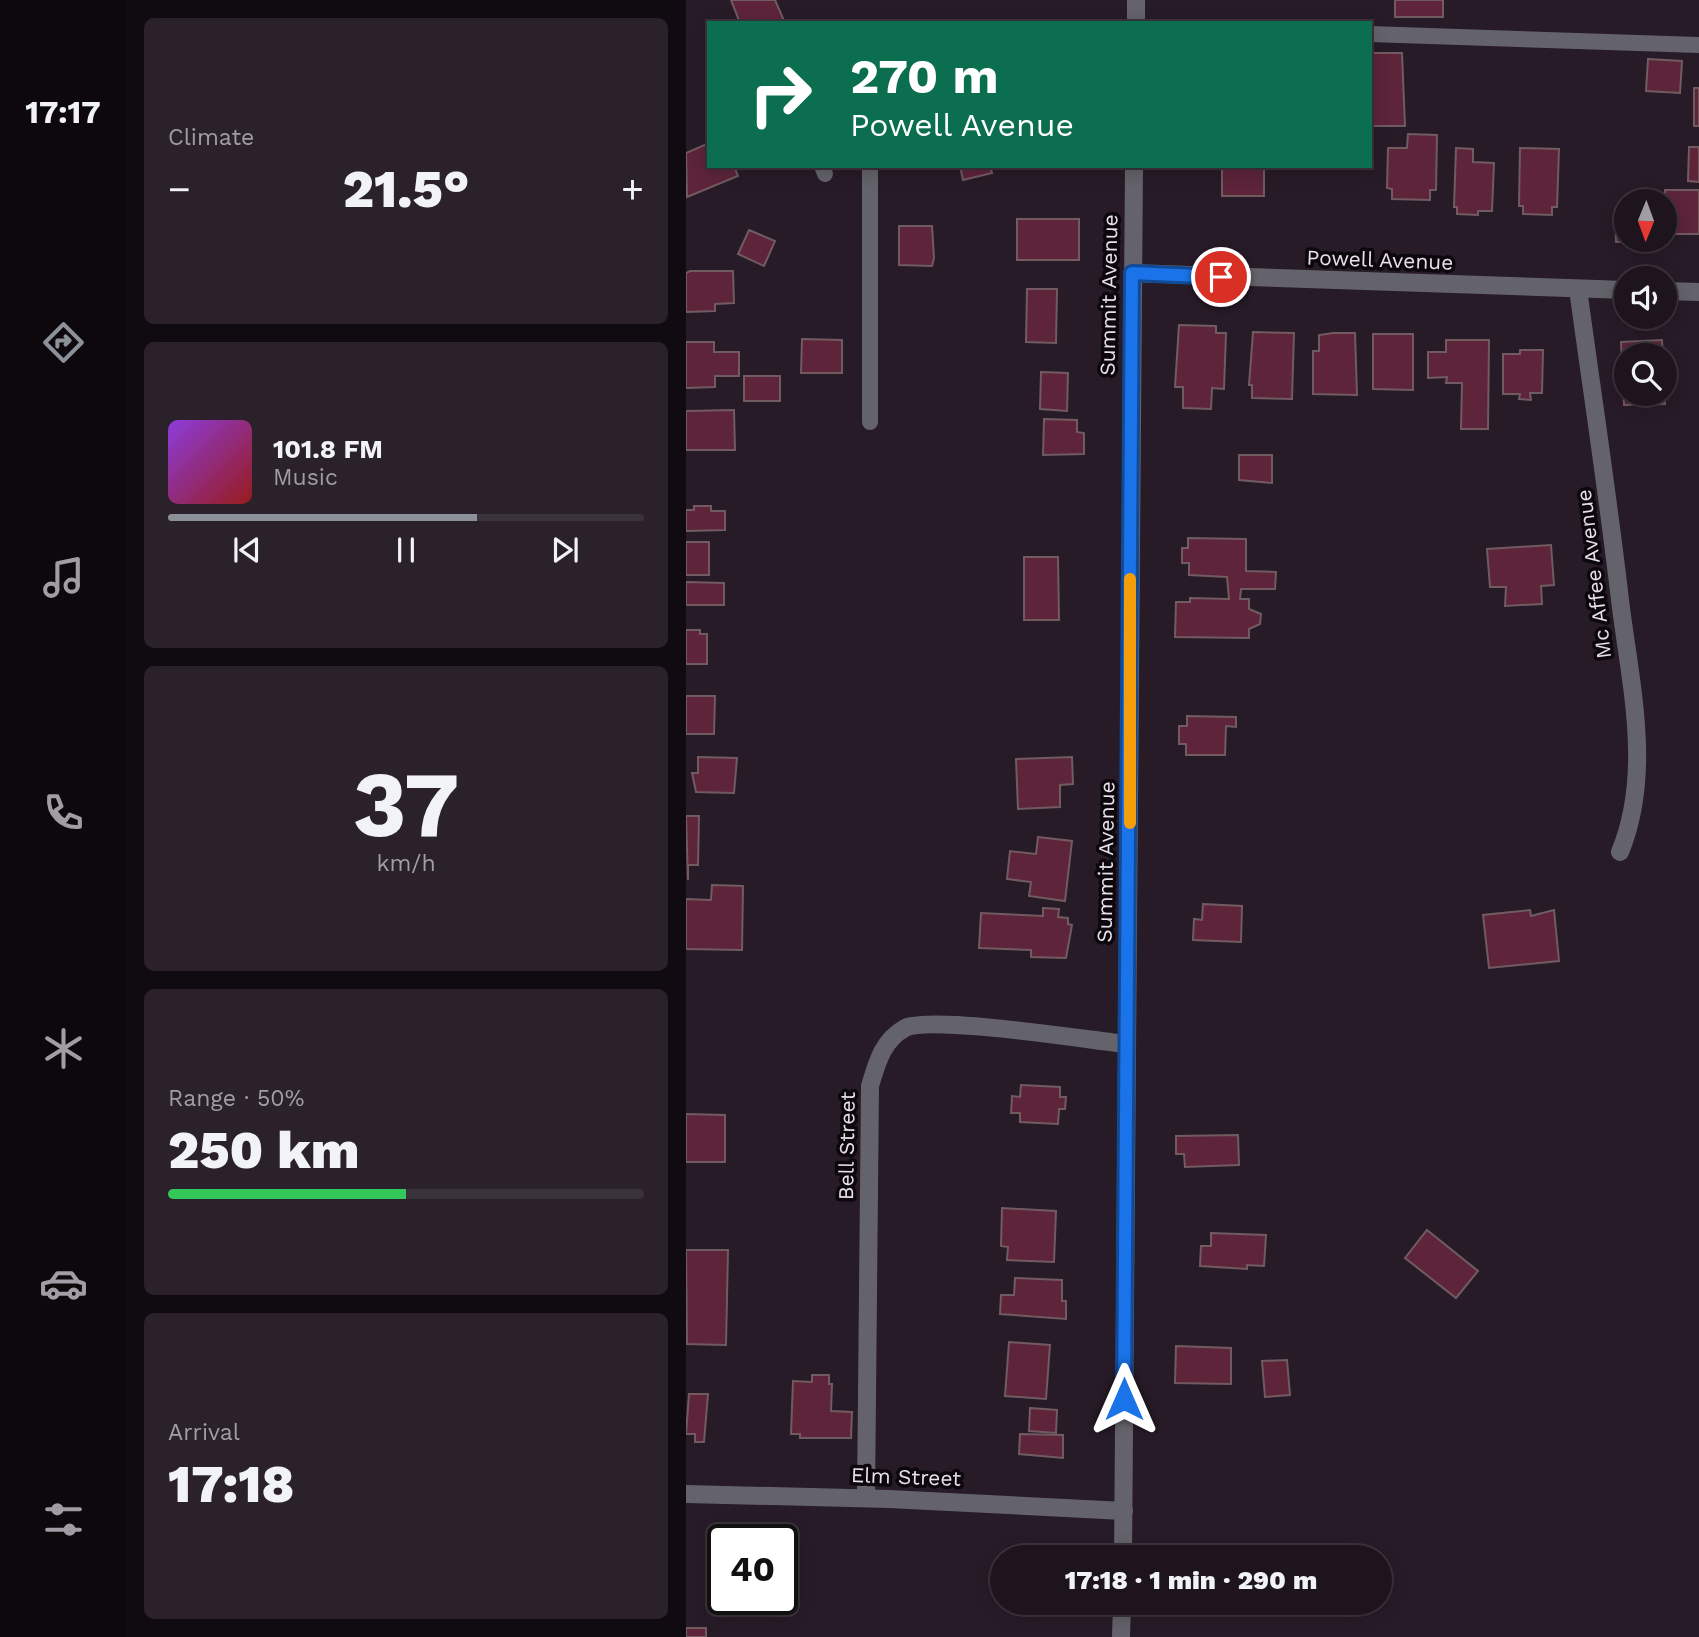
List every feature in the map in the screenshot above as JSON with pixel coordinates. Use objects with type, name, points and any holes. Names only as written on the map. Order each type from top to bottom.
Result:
[{"type":"street","points":[[1136,0],[1136,21]]},
{"type":"street","name":"Summit Avenue","points":[[1123,1545],[1134,168]]},
{"type":"street","name":"Powell Avenue","points":[[1132,273],[1614,290]]},
{"type":"street","name":"Mc Affee Avenue","points":[[1578,289],[1609,506],[1639,753],[1636,796],[1620,852]]},
{"type":"street","points":[[1677,291],[1699,292]]},
{"type":"street","name":"Bell Street","points":[[866,1498],[870,1086],[880,1050],[906,1027],[952,1024],[1126,1044]]},
{"type":"street","name":"Elm Street","points":[[686,1494],[866,1498],[1124,1511]]},
{"type":"street","points":[[1121,1637],[1122,1615]]},
{"type":"lane","points":[[1372,34],[1699,45]]},
{"type":"lane","points":[[870,168],[870,422]]},
{"type":"building","points":[[731,0],[775,0],[784,21],[739,21]]},
{"type":"building","points":[[1395,0],[1443,0],[1443,17],[1395,17]]},
{"type":"building","points":[[1372,53],[1402,53],[1405,126],[1372,126]]},
{"type":"building","points":[[1648,59],[1682,61],[1680,93],[1646,91]]},
{"type":"building","points":[[1694,88],[1699,88],[1699,126],[1694,126]]},
{"type":"building","points":[[1408,134],[1437,135],[1436,190],[1430,190],[1430,200],[1392,199],[1392,189],[1387,188],[1388,148],[1407,148]]},
{"type":"building","points":[[707,144],[707,168],[735,168],[738,176],[687,197],[686,153]]},
{"type":"building","points":[[1689,147],[1699,147],[1699,182],[1688,181]]},
{"type":"building","points":[[1456,148],[1473,149],[1473,162],[1494,163],[1492,211],[1478,211],[1478,215],[1457,214],[1457,207],[1454,207]]},
{"type":"building","points":[[1520,148],[1559,149],[1557,207],[1552,207],[1552,215],[1523,214],[1523,206],[1519,206]]},
{"type":"building","points":[[960,168],[991,168],[992,173],[963,180]]},
{"type":"building","points":[[1222,168],[1264,168],[1264,196],[1222,196]]},
{"type":"building","points":[[1677,190],[1699,190],[1699,234],[1677,234]]},
{"type":"building","points":[[1017,219],[1079,219],[1079,260],[1017,260]]},
{"type":"building","points":[[899,226],[932,226],[932,266],[899,265]]},
{"type":"building","points":[[749,230],[775,241],[764,266],[738,254]]},
{"type":"building","points":[[733,271],[734,303],[715,304],[715,311],[686,312],[686,273]]},
{"type":"building","points":[[1027,289],[1057,289],[1056,343],[1026,342]]},
{"type":"building","points":[[1179,325],[1216,326],[1216,333],[1226,333],[1224,389],[1212,388],[1211,409],[1183,408],[1183,387],[1175,387]]},
{"type":"building","points":[[1253,332],[1294,333],[1292,399],[1252,398],[1252,385],[1249,385]]},
{"type":"building","points":[[1355,333],[1357,395],[1313,394],[1313,351],[1319,351],[1319,335]]},
{"type":"building","points":[[1373,334],[1413,334],[1413,390],[1373,389]]},
{"type":"building","points":[[802,339],[842,340],[842,373],[801,373]]},
{"type":"building","points":[[1446,340],[1489,340],[1488,429],[1461,429],[1462,383],[1446,383],[1447,377],[1428,378],[1428,352],[1446,352]]},
{"type":"building","points":[[1662,340],[1662,343],[1621,343]]},
{"type":"building","points":[[686,342],[714,342],[714,352],[739,352],[739,376],[715,376],[715,387],[686,388]]},
{"type":"building","points":[[1520,350],[1543,350],[1542,393],[1530,393],[1531,400],[1519,399],[1520,394],[1503,394],[1503,354],[1520,354]]},
{"type":"building","points":[[1041,372],[1068,373],[1067,411],[1040,409]]},
{"type":"building","points":[[744,376],[780,376],[780,401],[744,401]]},
{"type":"building","points":[[734,410],[735,450],[686,450],[686,411]]},
{"type":"building","points":[[1044,419],[1077,420],[1077,432],[1084,433],[1084,454],[1043,455]]},
{"type":"building","points":[[1239,455],[1272,455],[1272,483],[1239,480]]},
{"type":"building","points":[[694,506],[711,506],[711,511],[725,511],[725,530],[686,531],[686,510],[694,510]]},
{"type":"building","points":[[1188,538],[1246,539],[1246,571],[1276,572],[1275,589],[1241,589],[1240,599],[1249,599],[1249,609],[1261,614],[1260,624],[1249,629],[1249,638],[1175,637],[1176,602],[1190,602],[1190,598],[1229,599],[1227,577],[1189,575],[1189,563],[1182,563],[1182,548],[1188,548]]},
{"type":"building","points":[[686,542],[709,542],[709,575],[686,575]]},
{"type":"building","points":[[1551,545],[1554,585],[1541,586],[1542,604],[1505,606],[1506,587],[1490,587],[1487,549]]},
{"type":"building","points":[[1024,557],[1058,557],[1059,620],[1024,620]]},
{"type":"building","points":[[686,582],[724,583],[724,605],[686,605]]},
{"type":"building","points":[[686,630],[700,630],[700,634],[707,634],[707,664],[686,664]]},
{"type":"building","points":[[686,696],[715,696],[714,734],[686,734]]},
{"type":"building","points":[[1187,716],[1236,717],[1236,727],[1226,726],[1225,755],[1186,755],[1186,744],[1179,744],[1179,726],[1187,726]]},
{"type":"building","points":[[698,757],[737,758],[734,793],[696,792],[692,773],[698,773]]},
{"type":"building","points":[[1072,757],[1073,784],[1060,785],[1060,807],[1018,809],[1016,759]]},
{"type":"building","points":[[686,816],[699,816],[698,865],[688,865],[688,880]]},
{"type":"building","points":[[1038,837],[1072,841],[1065,901],[1029,896],[1031,882],[1007,879],[1010,851],[1036,854]]},
{"type":"building","points":[[712,885],[743,886],[742,950],[686,949],[686,899],[711,900]]},
{"type":"building","points":[[1203,904],[1242,906],[1241,942],[1193,940],[1194,919],[1202,920]]},
{"type":"building","points":[[1043,908],[1059,909],[1058,917],[1068,918],[1068,924],[1072,925],[1066,958],[1031,957],[1031,950],[979,948],[981,913],[1043,916]]},
{"type":"building","points":[[1530,910],[1531,916],[1554,910],[1559,961],[1489,968],[1483,915]]},
{"type":"building","points":[[1021,1085],[1060,1087],[1060,1097],[1066,1097],[1065,1109],[1059,1109],[1058,1124],[1020,1122],[1020,1113],[1011,1113],[1012,1096],[1020,1097]]},
{"type":"building","points":[[686,1114],[725,1115],[725,1162],[686,1162]]},
{"type":"building","points":[[1238,1135],[1239,1165],[1185,1167],[1184,1154],[1176,1154],[1176,1136]]},
{"type":"building","points":[[1002,1208],[1056,1211],[1054,1262],[1007,1260],[1008,1247],[1001,1246]]},
{"type":"building","points":[[1427,1230],[1478,1271],[1456,1298],[1405,1258]]},
{"type":"building","points":[[1211,1233],[1266,1235],[1264,1266],[1247,1265],[1247,1269],[1200,1266],[1201,1246],[1211,1246]]},
{"type":"building","points":[[686,1250],[728,1250],[726,1345],[687,1344]]},
{"type":"building","points":[[1015,1278],[1062,1280],[1062,1301],[1066,1301],[1066,1319],[1000,1314],[1001,1295],[1014,1295]]},
{"type":"building","points":[[1009,1342],[1050,1345],[1046,1399],[1005,1396]]},
{"type":"building","points":[[1176,1346],[1231,1348],[1231,1384],[1175,1383]]},
{"type":"building","points":[[1287,1360],[1290,1395],[1265,1397],[1262,1361]]},
{"type":"building","points":[[812,1375],[829,1375],[829,1384],[832,1384],[831,1411],[852,1412],[851,1438],[800,1438],[800,1434],[791,1434],[793,1381],[812,1382]]},
{"type":"building","points":[[689,1394],[708,1394],[704,1442],[695,1442],[695,1434],[686,1434]]},
{"type":"building","points":[[1030,1408],[1057,1410],[1056,1433],[1029,1431]]},
{"type":"building","points":[[1020,1434],[1063,1435],[1063,1458],[1019,1454]]},
{"type":"building","points":[[686,1628],[706,1628],[706,1637],[686,1637]]},
{"type":"slow traffic","points":[[1130,579],[1130,823]]},
{"type":"route","points":[[1124,1399],[1130,855],[1132,273],[1221,277]]}]
